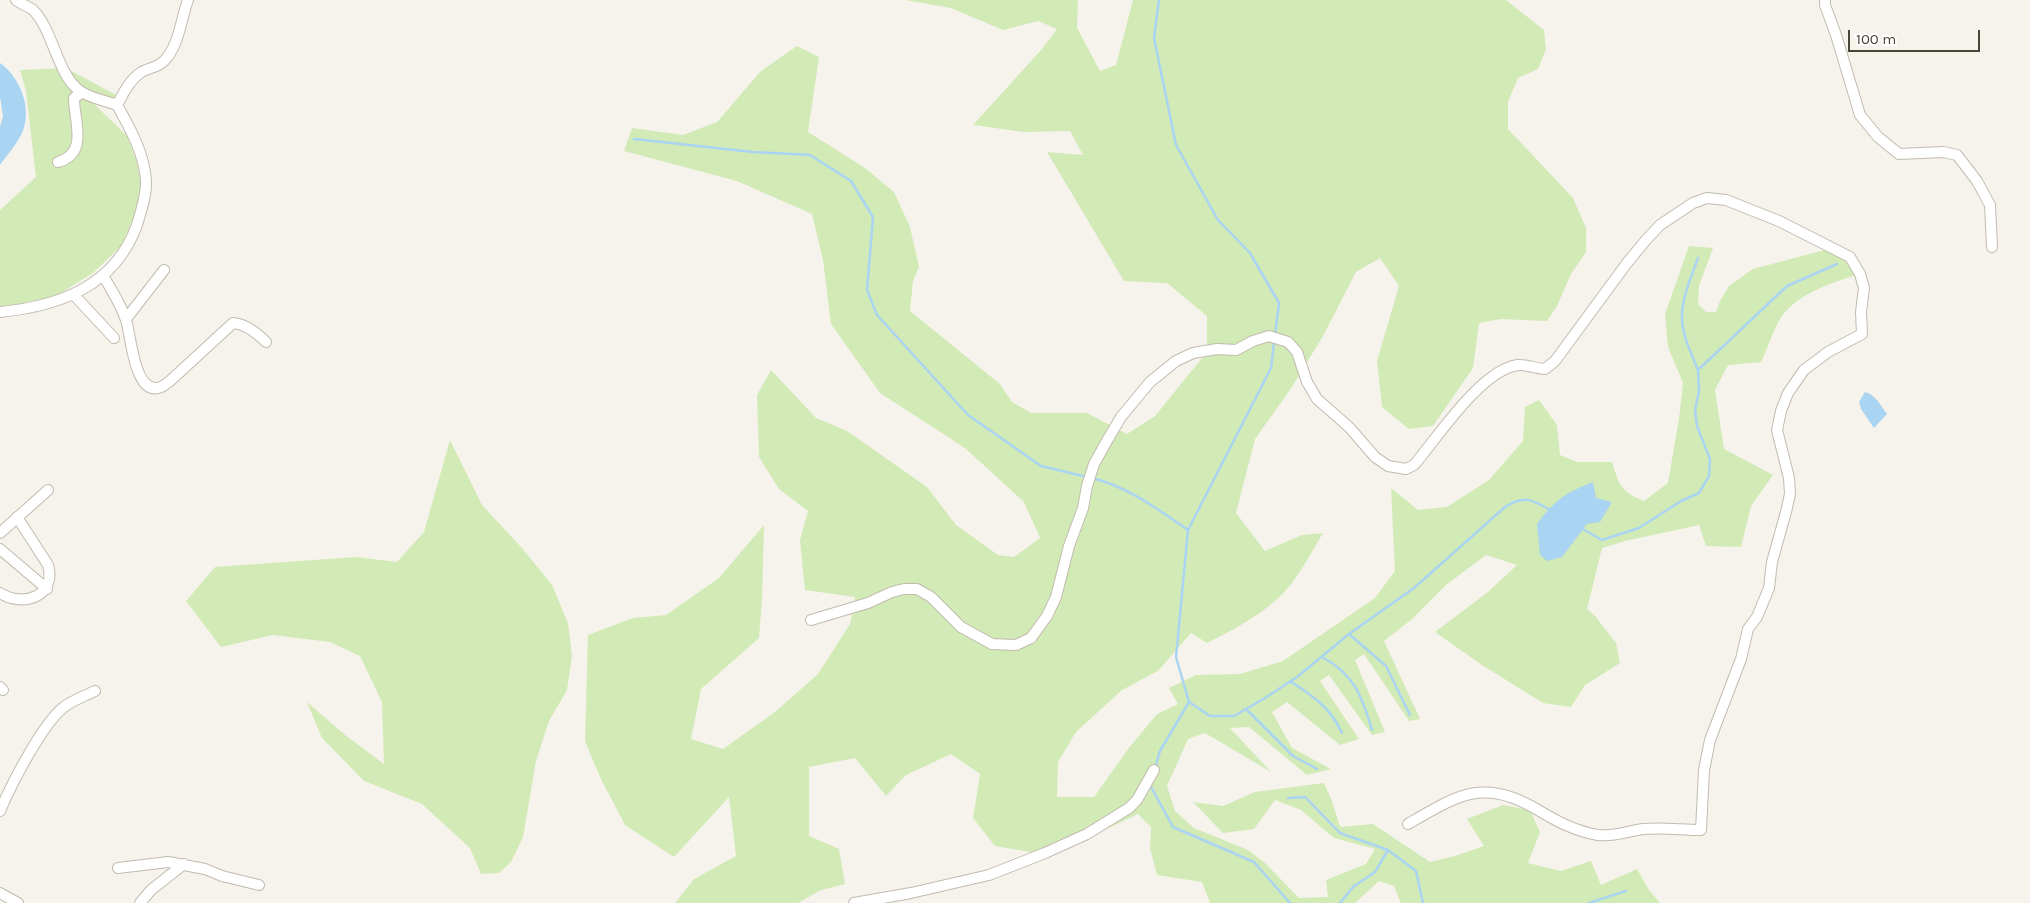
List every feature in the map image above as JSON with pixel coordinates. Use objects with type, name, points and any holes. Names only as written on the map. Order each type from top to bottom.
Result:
[{"type":"street","points":[[0,312],[37,307],[73,294],[103,275],[116,264],[132,236],[142,211],[146,181],[142,157],[117,105],[82,92],[75,86],[60,63],[42,23],[33,10],[16,0]]},
{"type":"street","points":[[117,105],[126,88],[140,73],[156,67],[165,60],[178,36],[188,0]]},
{"type":"street","points":[[1825,0],[1860,115],[1878,137],[1899,154],[1943,152],[1957,156],[1977,181],[1990,205],[1992,247]]},
{"type":"street","points":[[58,162],[67,160],[76,147],[78,134],[74,98],[82,92]]},
{"type":"street","points":[[811,620],[868,603],[892,592],[904,589],[917,589],[931,597],[960,627],[992,644],[1016,645],[1030,638],[1047,616],[1056,597],[1068,546],[1083,508],[1086,486],[1094,464],[1121,417],[1150,382],[1176,361],[1193,353],[1217,349],[1236,350],[1253,341],[1269,336],[1288,342],[1297,352],[1307,382],[1317,399],[1349,428],[1375,457],[1388,466],[1406,469],[1411,467],[1466,401],[1486,382],[1502,371],[1520,364],[1545,369],[1555,362],[1646,240],[1660,225],[1693,204],[1707,198],[1726,200],[1779,221],[1850,257],[1860,274],[1864,288],[1861,312],[1862,334],[1828,352],[1804,370],[1788,393],[1781,411],[1777,430],[1789,478],[1790,494],[1772,562],[1768,588],[1757,616],[1748,629],[1741,659],[1710,740],[1704,770],[1701,830],[1643,829],[1622,834],[1599,835],[1567,827],[1522,801],[1500,792],[1482,791],[1444,804],[1408,824]]},
{"type":"street","points":[[126,318],[164,270]]},
{"type":"street","points":[[103,275],[126,318],[133,357],[139,374],[145,384],[152,388],[160,388],[170,381],[233,323],[239,323],[266,342]]},
{"type":"street","points":[[73,294],[114,338]]},
{"type":"street","points":[[0,532],[48,490]]},
{"type":"street","points":[[0,593],[18,600],[28,600],[47,588],[50,573],[48,565],[17,517]]},
{"type":"street","points":[[0,549],[47,588]]},
{"type":"street","points":[[0,811],[20,771],[56,715],[64,707],[95,691]]},
{"type":"street","points":[[854,903],[911,893],[989,875],[1045,853],[1087,834],[1129,808],[1137,800],[1154,770]]},
{"type":"street","points":[[118,868],[158,862],[184,864],[259,885]]},
{"type":"street","points":[[140,903],[151,890],[184,864]]},
{"type":"street","points":[[0,893],[18,903]]},
{"type":"green space","points":[[905,0],[1078,0],[1077,28],[1100,71],[1116,65],[1133,0],[1506,0],[1544,30],[1546,49],[1538,69],[1518,78],[1508,102],[1508,129],[1573,198],[1586,228],[1586,252],[1571,274],[1557,306],[1547,321],[1501,319],[1479,323],[1473,368],[1433,426],[1409,429],[1382,407],[1377,361],[1399,286],[1380,258],[1356,272],[1323,336],[1290,390],[1255,439],[1236,513],[1265,551],[1302,535],[1323,533],[1296,577],[1268,607],[1243,624],[1207,643],[1191,633],[1158,671],[1122,690],[1076,732],[1058,762],[1057,797],[1094,797],[1128,749],[1157,714],[1178,704],[1169,688],[1196,675],[1240,674],[1283,661],[1375,598],[1395,571],[1391,488],[1418,510],[1447,507],[1489,480],[1523,441],[1525,407],[1539,400],[1557,425],[1560,455],[1577,462],[1612,462],[1622,487],[1636,498],[1644,501],[1668,483],[1683,383],[1668,347],[1665,314],[1689,246],[1713,248],[1699,286],[1698,304],[1706,312],[1716,312],[1729,286],[1753,269],[1832,248],[1850,257],[1860,274],[1817,289],[1789,308],[1779,321],[1761,362],[1728,365],[1715,390],[1724,449],[1773,475],[1751,506],[1741,547],[1706,546],[1699,525],[1625,541],[1602,548],[1587,609],[1595,616],[1616,643],[1620,663],[1585,685],[1571,707],[1543,703],[1482,665],[1435,632],[1488,592],[1517,565],[1486,555],[1446,585],[1412,619],[1384,641],[1420,719],[1409,721],[1364,654],[1355,660],[1385,732],[1372,735],[1329,675],[1320,681],[1359,739],[1340,745],[1287,702],[1272,712],[1292,748],[1331,769],[1307,775],[1249,727],[1230,728],[1271,772],[1205,733],[1188,739],[1167,786],[1175,811],[1194,828],[1248,850],[1264,862],[1299,898],[1328,897],[1326,880],[1366,864],[1375,849],[1334,838],[1301,810],[1275,800],[1254,829],[1223,833],[1193,802],[1223,806],[1255,792],[1324,783],[1340,827],[1373,824],[1430,862],[1484,846],[1467,819],[1503,805],[1530,810],[1540,832],[1528,863],[1561,871],[1591,861],[1601,885],[1637,869],[1649,890],[1660,903],[1401,903],[1394,886],[1379,881],[1355,903],[1210,903],[1202,882],[1157,875],[1150,848],[1151,827],[1138,814],[1096,834],[1042,854],[995,846],[973,818],[980,774],[951,754],[906,775],[886,796],[855,758],[809,767],[809,836],[839,849],[845,884],[821,890],[798,903],[675,903],[694,879],[736,856],[729,797],[674,857],[625,825],[600,777],[585,741],[588,635],[633,618],[666,615],[719,578],[764,525],[759,638],[701,689],[691,739],[723,749],[775,712],[818,674],[850,624],[855,597],[805,590],[800,540],[808,511],[779,489],[759,457],[757,395],[771,370],[816,418],[847,431],[927,487],[956,525],[998,555],[1014,557],[1040,538],[1024,502],[965,448],[880,393],[831,324],[823,260],[812,214],[737,181],[624,151],[632,128],[683,135],[717,122],[761,71],[797,46],[819,57],[808,132],[865,168],[894,192],[910,227],[919,267],[913,281],[910,311],[1000,384],[1012,402],[1031,413],[1087,413],[1127,434],[1155,416],[1207,352],[1207,316],[1167,283],[1124,281],[1047,152],[1083,155],[1070,131],[1024,132],[973,125],[1042,49],[1057,29],[1038,21],[1003,30],[951,8]]},
{"type":"green space","points":[[66,68],[118,96],[93,103],[127,136],[137,162],[141,185],[135,215],[121,246],[93,273],[56,296],[0,306],[0,210],[36,177],[26,91],[20,70]]},
{"type":"green space","points":[[450,440],[482,505],[522,548],[552,585],[568,623],[572,656],[567,690],[549,721],[536,761],[523,837],[511,862],[499,873],[481,874],[470,848],[422,804],[364,781],[322,738],[307,702],[345,735],[384,764],[382,702],[360,656],[330,642],[273,635],[221,647],[186,601],[215,567],[356,557],[397,562],[424,532]]},
{"type":"water","points":[[0,63],[19,85],[23,94],[26,114],[25,124],[20,137],[0,165],[0,127],[3,116],[0,97]]},
{"type":"water","points":[[1865,392],[1875,398],[1887,414],[1874,428],[1861,409],[1859,402]]},
{"type":"water","points":[[1593,482],[1596,498],[1612,502],[1600,522],[1587,524],[1562,557],[1547,561],[1540,555],[1537,524],[1550,508],[1562,498]]},
{"type":"waterway","points":[[1159,0],[1154,38],[1176,145],[1218,220],[1250,253],[1279,303],[1275,336]]},
{"type":"waterway","points":[[634,139],[753,152],[810,155],[851,181],[873,217],[867,290],[877,315],[968,415],[1041,466],[1087,477]]},
{"type":"waterway","points":[[1698,258],[1682,311],[1685,338],[1698,370]]},
{"type":"waterway","points":[[1581,528],[1602,540],[1639,528],[1681,501],[1699,493],[1709,476],[1710,459],[1697,426],[1695,410],[1699,391],[1698,370],[1787,286],[1837,264]]},
{"type":"waterway","points":[[1189,702],[1176,657],[1188,530],[1271,368],[1274,342]]},
{"type":"waterway","points":[[1092,478],[1130,493],[1188,530]]},
{"type":"waterway","points":[[1155,768],[1160,751],[1189,702],[1210,716],[1234,716],[1297,677],[1349,634],[1414,588],[1505,507],[1518,501],[1528,500],[1550,510]]},
{"type":"waterway","points":[[1349,634],[1386,666],[1410,715]]},
{"type":"waterway","points":[[1322,657],[1342,671],[1355,687],[1372,730]]},
{"type":"waterway","points":[[1290,681],[1326,709],[1342,733]]},
{"type":"waterway","points":[[1246,709],[1293,756],[1317,769]]},
{"type":"waterway","points":[[1150,785],[1173,827],[1254,862],[1290,903]]},
{"type":"waterway","points":[[1288,798],[1305,797],[1340,833],[1388,850]]},
{"type":"waterway","points":[[1340,903],[1353,887],[1375,872],[1388,850],[1416,871],[1423,903]]},
{"type":"waterway","points":[[1589,903],[1626,891]]}]
